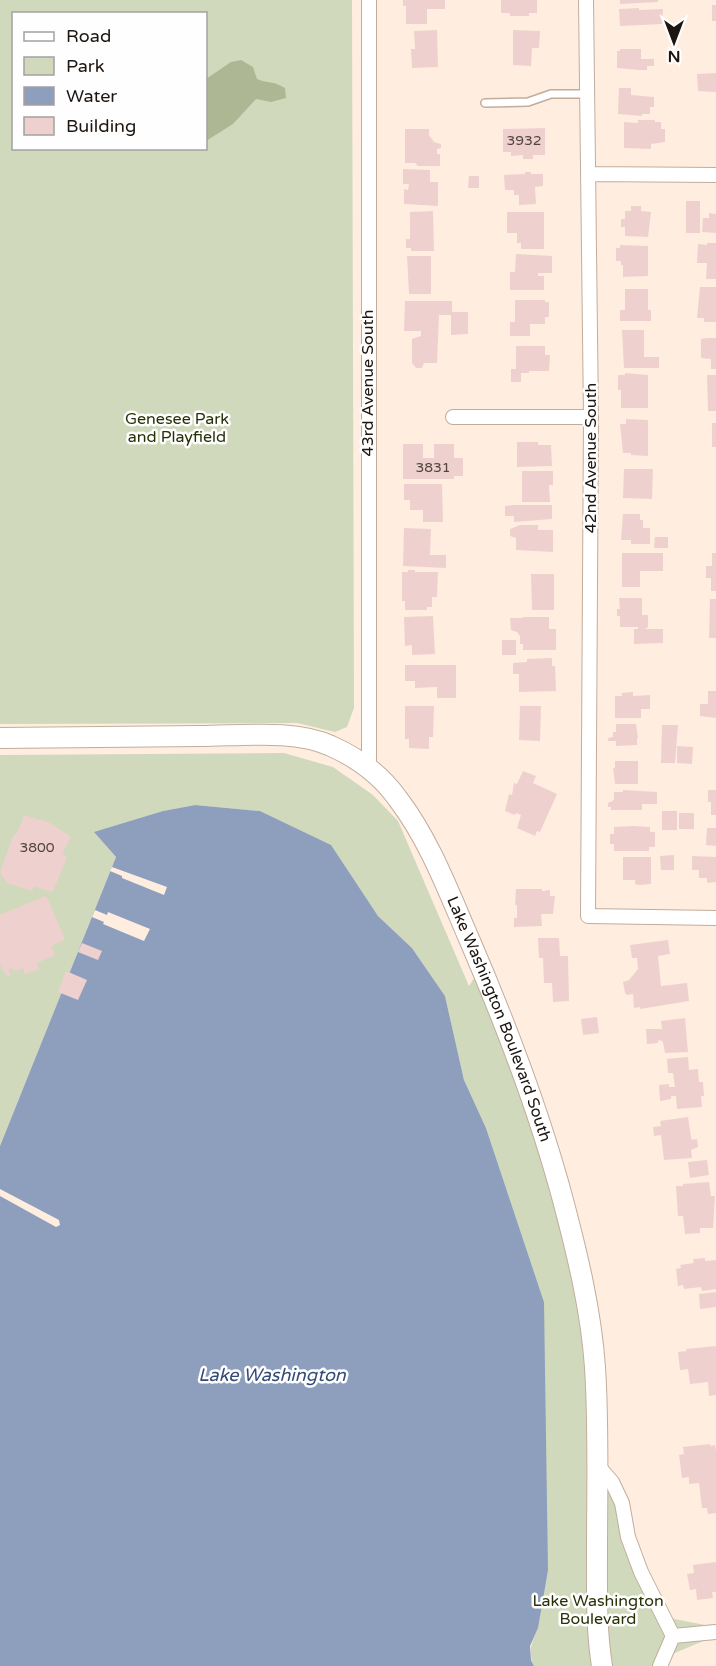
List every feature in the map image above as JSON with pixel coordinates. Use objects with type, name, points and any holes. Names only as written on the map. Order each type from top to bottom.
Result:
[{"type":"main road","name":"Lake Washington Boulevard South","points":[[0,738],[249,735],[297,737],[329,745],[369,767],[398,798],[423,836],[498,1008],[530,1092],[551,1157],[587,1299],[595,1367],[597,1635],[602,1666]]},
{"type":"street","name":"43rd Avenue South","points":[[369,0],[369,767]]},
{"type":"street","name":"42nd Avenue South","points":[[586,0],[591,417],[588,916],[716,918]]},
{"type":"street","points":[[588,174],[716,175]]},
{"type":"street","points":[[453,417],[591,417]]},
{"type":"street","points":[[597,1465],[612,1482],[622,1503],[628,1537],[641,1572],[673,1636],[660,1666]]},
{"type":"street","points":[[673,1636],[716,1632]]},
{"type":"lane","points":[[485,103],[528,102],[551,94],[587,94]]},
{"type":"green space","name":"Genesee Park and Playfield","points":[[0,0],[352,0],[354,708],[347,727],[335,732],[297,723],[0,724]]},
{"type":"green space","points":[[241,60],[253,67],[257,79],[285,88],[286,98],[271,102],[256,99],[233,124],[207,140],[207,78],[231,62]]},
{"type":"green space","name":"Lake Washington Boulevard","points":[[284,753],[333,767],[373,795],[398,821],[469,986],[481,967],[573,1238],[597,1465],[612,1482],[664,1617],[705,1625],[716,1624],[716,1638],[708,1639],[663,1658],[660,1666],[534,1666],[531,1647],[538,1628],[544,1302],[486,1128],[464,1080],[445,996],[412,948],[378,916],[330,845],[260,811],[195,805],[163,811],[95,833],[116,857],[0,1146],[0,755]]},
{"type":"water","name":"Lake Washington","points":[[195,805],[260,811],[331,845],[378,916],[412,948],[445,996],[464,1080],[486,1128],[544,1302],[548,1570],[538,1628],[530,1646],[534,1666],[0,1666],[0,1146],[116,857],[94,832],[163,811]]},
{"type":"pier","points":[[112,867],[167,887],[164,895],[122,878],[110,871]]},
{"type":"pier","points":[[95,910],[107,915],[108,912],[150,929],[144,941],[103,924],[104,922],[92,917]]},
{"type":"pier","points":[[0,1189],[59,1220],[60,1225],[56,1227],[0,1196]]},
{"type":"building","points":[[403,0],[445,0],[445,9],[427,9],[427,24],[406,24],[406,6],[403,6]]},
{"type":"building","points":[[501,0],[537,0],[537,13],[529,13],[529,16],[510,16],[510,13],[501,13]]},
{"type":"building","points":[[620,0],[658,0],[658,2],[620,4]]},
{"type":"building","points":[[712,5],[716,5],[716,21],[712,21]]},
{"type":"building","points":[[639,8],[639,10],[663,9],[662,24],[620,26],[619,9]]},
{"type":"building","points":[[437,30],[438,67],[412,68],[411,49],[415,49],[414,31]]},
{"type":"building","points":[[513,30],[540,31],[539,48],[532,48],[531,66],[513,65]]},
{"type":"building","points":[[641,49],[641,59],[654,59],[654,66],[647,66],[647,70],[617,68],[617,51]]},
{"type":"building","points":[[716,73],[716,92],[698,91],[697,74]]},
{"type":"building","points":[[619,88],[631,88],[631,95],[654,97],[654,107],[650,107],[650,114],[642,114],[642,116],[618,114]]},
{"type":"building","points":[[638,120],[661,122],[661,129],[665,129],[665,142],[651,144],[651,149],[624,148],[624,122],[638,123]]},
{"type":"building","points":[[545,128],[545,155],[533,155],[533,159],[523,159],[523,155],[511,156],[511,152],[503,152],[503,129]]},
{"type":"building","points":[[405,129],[429,129],[429,135],[434,142],[441,144],[441,148],[437,149],[437,154],[440,154],[440,166],[418,166],[415,163],[405,163]]},
{"type":"building","points":[[403,169],[430,170],[430,182],[438,182],[438,206],[404,204],[404,189],[408,190],[409,184],[403,184]]},
{"type":"building","points":[[525,172],[543,174],[543,186],[535,187],[536,204],[519,205],[519,195],[514,195],[514,190],[505,190],[504,175],[525,174]]},
{"type":"building","points":[[469,176],[479,176],[479,188],[468,188]]},
{"type":"building","points":[[686,201],[700,201],[700,233],[686,233]]},
{"type":"building","points":[[631,206],[641,206],[641,211],[651,212],[648,237],[625,236],[625,227],[621,227],[621,219],[625,219],[625,211],[631,211]]},
{"type":"building","points":[[433,211],[434,251],[411,251],[411,248],[406,248],[406,239],[410,239],[410,212]]},
{"type":"building","points":[[507,212],[544,212],[544,249],[521,249],[521,243],[517,243],[517,233],[507,233]]},
{"type":"building","points":[[709,213],[716,214],[716,233],[702,232],[703,218],[709,218]]},
{"type":"building","points":[[707,243],[716,243],[716,279],[706,279],[707,263],[697,263],[698,244],[707,245]]},
{"type":"building","points":[[620,245],[648,246],[648,276],[623,277],[623,265],[621,261],[616,261],[616,248],[620,248]]},
{"type":"building","points":[[516,254],[552,256],[552,273],[538,273],[538,276],[544,276],[544,290],[510,290],[510,272],[515,272]]},
{"type":"building","points":[[407,256],[431,256],[431,294],[409,294]]},
{"type":"building","points":[[700,287],[716,287],[716,322],[704,322],[704,318],[697,318]]},
{"type":"building","points":[[625,289],[648,289],[648,310],[651,310],[651,321],[620,321],[620,310],[625,310]]},
{"type":"building","points":[[515,300],[549,302],[549,317],[545,317],[545,324],[530,324],[530,336],[510,336],[510,322],[515,322]]},
{"type":"building","points":[[405,301],[452,301],[452,312],[468,312],[468,334],[451,335],[451,315],[439,315],[437,363],[424,363],[422,368],[416,368],[412,363],[412,339],[421,336],[421,331],[404,331]]},
{"type":"building","points":[[622,330],[644,330],[644,357],[659,357],[659,368],[624,368]]},
{"type":"building","points":[[716,338],[716,369],[711,369],[711,359],[701,358],[701,339]]},
{"type":"building","points":[[516,346],[545,346],[545,355],[550,355],[549,371],[521,373],[521,382],[511,382],[511,369],[516,369]]},
{"type":"building","points":[[625,373],[648,375],[648,408],[621,408],[618,375],[625,375]]},
{"type":"building","points":[[707,375],[716,375],[716,411],[708,411]]},
{"type":"building","points":[[626,419],[648,420],[648,456],[623,453],[620,424],[626,424]]},
{"type":"building","points":[[712,423],[716,423],[716,447],[712,447]]},
{"type":"building","points":[[517,442],[538,442],[538,445],[551,445],[552,466],[517,467]]},
{"type":"building","points":[[403,444],[423,444],[423,458],[434,458],[434,444],[454,444],[454,458],[463,458],[463,476],[454,476],[454,479],[403,479]]},
{"type":"building","points":[[624,469],[653,469],[652,499],[623,498]]},
{"type":"building","points":[[522,471],[553,471],[553,485],[549,485],[550,502],[522,502]]},
{"type":"building","points":[[404,484],[442,484],[443,522],[423,522],[423,510],[410,510],[410,500],[404,500]]},
{"type":"building","points":[[552,505],[552,519],[514,522],[514,516],[505,516],[505,506]]},
{"type":"building","points":[[623,514],[640,514],[643,528],[650,528],[650,544],[631,544],[631,540],[621,540]]},
{"type":"building","points":[[520,525],[538,525],[538,530],[553,530],[553,552],[516,550],[516,538],[510,536],[510,529]]},
{"type":"building","points":[[404,528],[431,529],[430,555],[446,555],[446,568],[403,566]]},
{"type":"building","points":[[655,537],[668,537],[668,548],[654,548]]},
{"type":"building","points":[[622,553],[663,553],[663,571],[640,571],[640,587],[622,587]]},
{"type":"building","points":[[712,553],[716,553],[716,591],[711,591],[711,578],[706,578],[706,566],[712,566]]},
{"type":"building","points":[[408,570],[438,572],[437,597],[432,597],[432,607],[427,607],[427,610],[405,610],[405,601],[402,601],[402,572],[408,572]]},
{"type":"building","points":[[531,574],[554,574],[554,610],[532,610]]},
{"type":"building","points":[[619,598],[642,598],[642,615],[648,615],[648,627],[645,629],[663,629],[663,643],[634,644],[634,629],[638,627],[620,627],[620,616],[617,616],[617,609],[620,609]]},
{"type":"building","points":[[710,599],[716,599],[716,638],[709,638]]},
{"type":"building","points":[[433,616],[435,654],[412,655],[412,645],[405,646],[404,617]]},
{"type":"building","points":[[549,617],[549,629],[556,629],[556,650],[523,650],[520,636],[511,630],[510,618]]},
{"type":"building","points":[[502,640],[516,640],[516,655],[502,655]]},
{"type":"building","points":[[552,658],[552,666],[555,666],[556,691],[519,692],[519,674],[513,674],[513,663],[527,662],[527,659]]},
{"type":"building","points":[[405,665],[456,665],[456,698],[437,698],[437,687],[415,688],[415,681],[405,681]]},
{"type":"building","points":[[708,691],[716,691],[716,718],[700,716],[700,704],[708,704]]},
{"type":"building","points":[[633,692],[633,696],[650,695],[650,709],[641,709],[641,718],[615,718],[615,696]]},
{"type":"building","points":[[405,706],[434,706],[433,737],[429,737],[429,749],[409,748],[409,739],[405,739]]},
{"type":"building","points":[[520,706],[541,706],[540,741],[519,740]]},
{"type":"building","points":[[616,724],[636,724],[637,745],[616,746],[616,741],[608,741],[608,738],[613,737],[613,732],[616,732]]},
{"type":"building","points":[[662,725],[678,725],[675,763],[661,763]]},
{"type":"building","points":[[677,746],[693,747],[692,764],[677,763]]},
{"type":"building","points":[[615,761],[638,761],[638,784],[615,784],[613,768],[615,768]]},
{"type":"building","points":[[523,771],[536,776],[533,783],[557,794],[540,832],[537,831],[535,836],[517,828],[521,815],[505,811],[509,794],[512,795],[514,783],[517,784]]},
{"type":"building","points":[[623,790],[657,792],[657,804],[642,804],[642,810],[611,810],[608,803],[614,800],[614,792],[623,792]]},
{"type":"building","points":[[708,790],[716,790],[716,815],[711,815]]},
{"type":"building","points":[[662,811],[677,811],[677,830],[662,830]]},
{"type":"building","points":[[679,813],[694,813],[694,829],[679,829]]},
{"type":"building","points":[[23,815],[48,822],[71,837],[62,854],[67,857],[53,891],[34,886],[32,891],[7,883],[0,872]]},
{"type":"building","points":[[614,827],[650,827],[650,832],[655,832],[655,847],[649,847],[649,851],[614,851],[614,844],[610,844],[610,834],[614,834]]},
{"type":"building","points":[[707,828],[716,828],[716,846],[706,845]]},
{"type":"building","points":[[674,855],[674,870],[661,870],[660,856]]},
{"type":"building","points":[[692,856],[716,857],[716,882],[707,883],[707,878],[699,878],[699,870],[692,870]]},
{"type":"building","points":[[623,857],[651,857],[651,884],[639,885],[635,884],[635,880],[623,880]]},
{"type":"building","points":[[516,889],[550,890],[550,896],[555,896],[553,914],[541,914],[542,926],[514,927],[514,918],[517,918]]},
{"type":"building","points":[[46,896],[65,939],[51,946],[55,955],[37,963],[39,969],[25,974],[23,968],[16,971],[11,968],[8,970],[11,975],[8,977],[0,965],[0,915]]},
{"type":"building","points":[[538,938],[559,938],[560,956],[568,956],[569,1001],[553,1002],[552,983],[544,983],[543,958],[539,958]]},
{"type":"building","points":[[668,940],[670,954],[658,956],[661,986],[687,983],[689,1001],[634,1008],[633,994],[625,993],[623,982],[629,980],[638,969],[637,958],[632,958],[630,945]]},
{"type":"building","points":[[82,943],[102,951],[98,960],[78,952]]},
{"type":"building","points":[[66,971],[87,980],[78,1000],[58,992]]},
{"type":"building","points":[[597,1017],[599,1033],[583,1035],[581,1019]]},
{"type":"building","points":[[685,1018],[688,1052],[665,1053],[663,1042],[660,1040],[658,1043],[647,1044],[646,1029],[662,1029],[661,1021]]},
{"type":"building","points":[[688,1057],[689,1070],[698,1069],[699,1082],[703,1082],[702,1107],[677,1109],[676,1096],[660,1101],[659,1085],[669,1084],[669,1087],[675,1087],[673,1073],[668,1073],[667,1059]]},
{"type":"building","points":[[688,1117],[692,1140],[697,1139],[698,1147],[691,1150],[692,1158],[664,1160],[661,1135],[654,1136],[653,1127],[661,1126],[660,1121]]},
{"type":"building","points":[[707,1160],[709,1175],[690,1178],[688,1162]]},
{"type":"building","points":[[709,1182],[711,1196],[715,1196],[713,1228],[700,1228],[700,1233],[685,1234],[683,1216],[678,1216],[676,1186]]},
{"type":"building","points":[[705,1258],[705,1261],[716,1260],[716,1289],[702,1291],[701,1287],[684,1289],[683,1285],[678,1286],[676,1269],[681,1268],[680,1265],[694,1263],[693,1259]]},
{"type":"building","points":[[716,1292],[716,1307],[700,1309],[699,1294]]},
{"type":"building","points":[[716,1346],[716,1395],[709,1396],[708,1382],[690,1384],[688,1369],[680,1370],[678,1352]]},
{"type":"building","points":[[710,1444],[710,1446],[715,1445],[716,1451],[716,1513],[708,1514],[707,1508],[702,1508],[699,1483],[689,1484],[689,1477],[682,1478],[679,1455],[684,1454],[683,1447]]},
{"type":"building","points":[[716,1562],[716,1592],[712,1592],[713,1598],[697,1600],[696,1589],[690,1590],[687,1574],[694,1573],[693,1565]]}]
